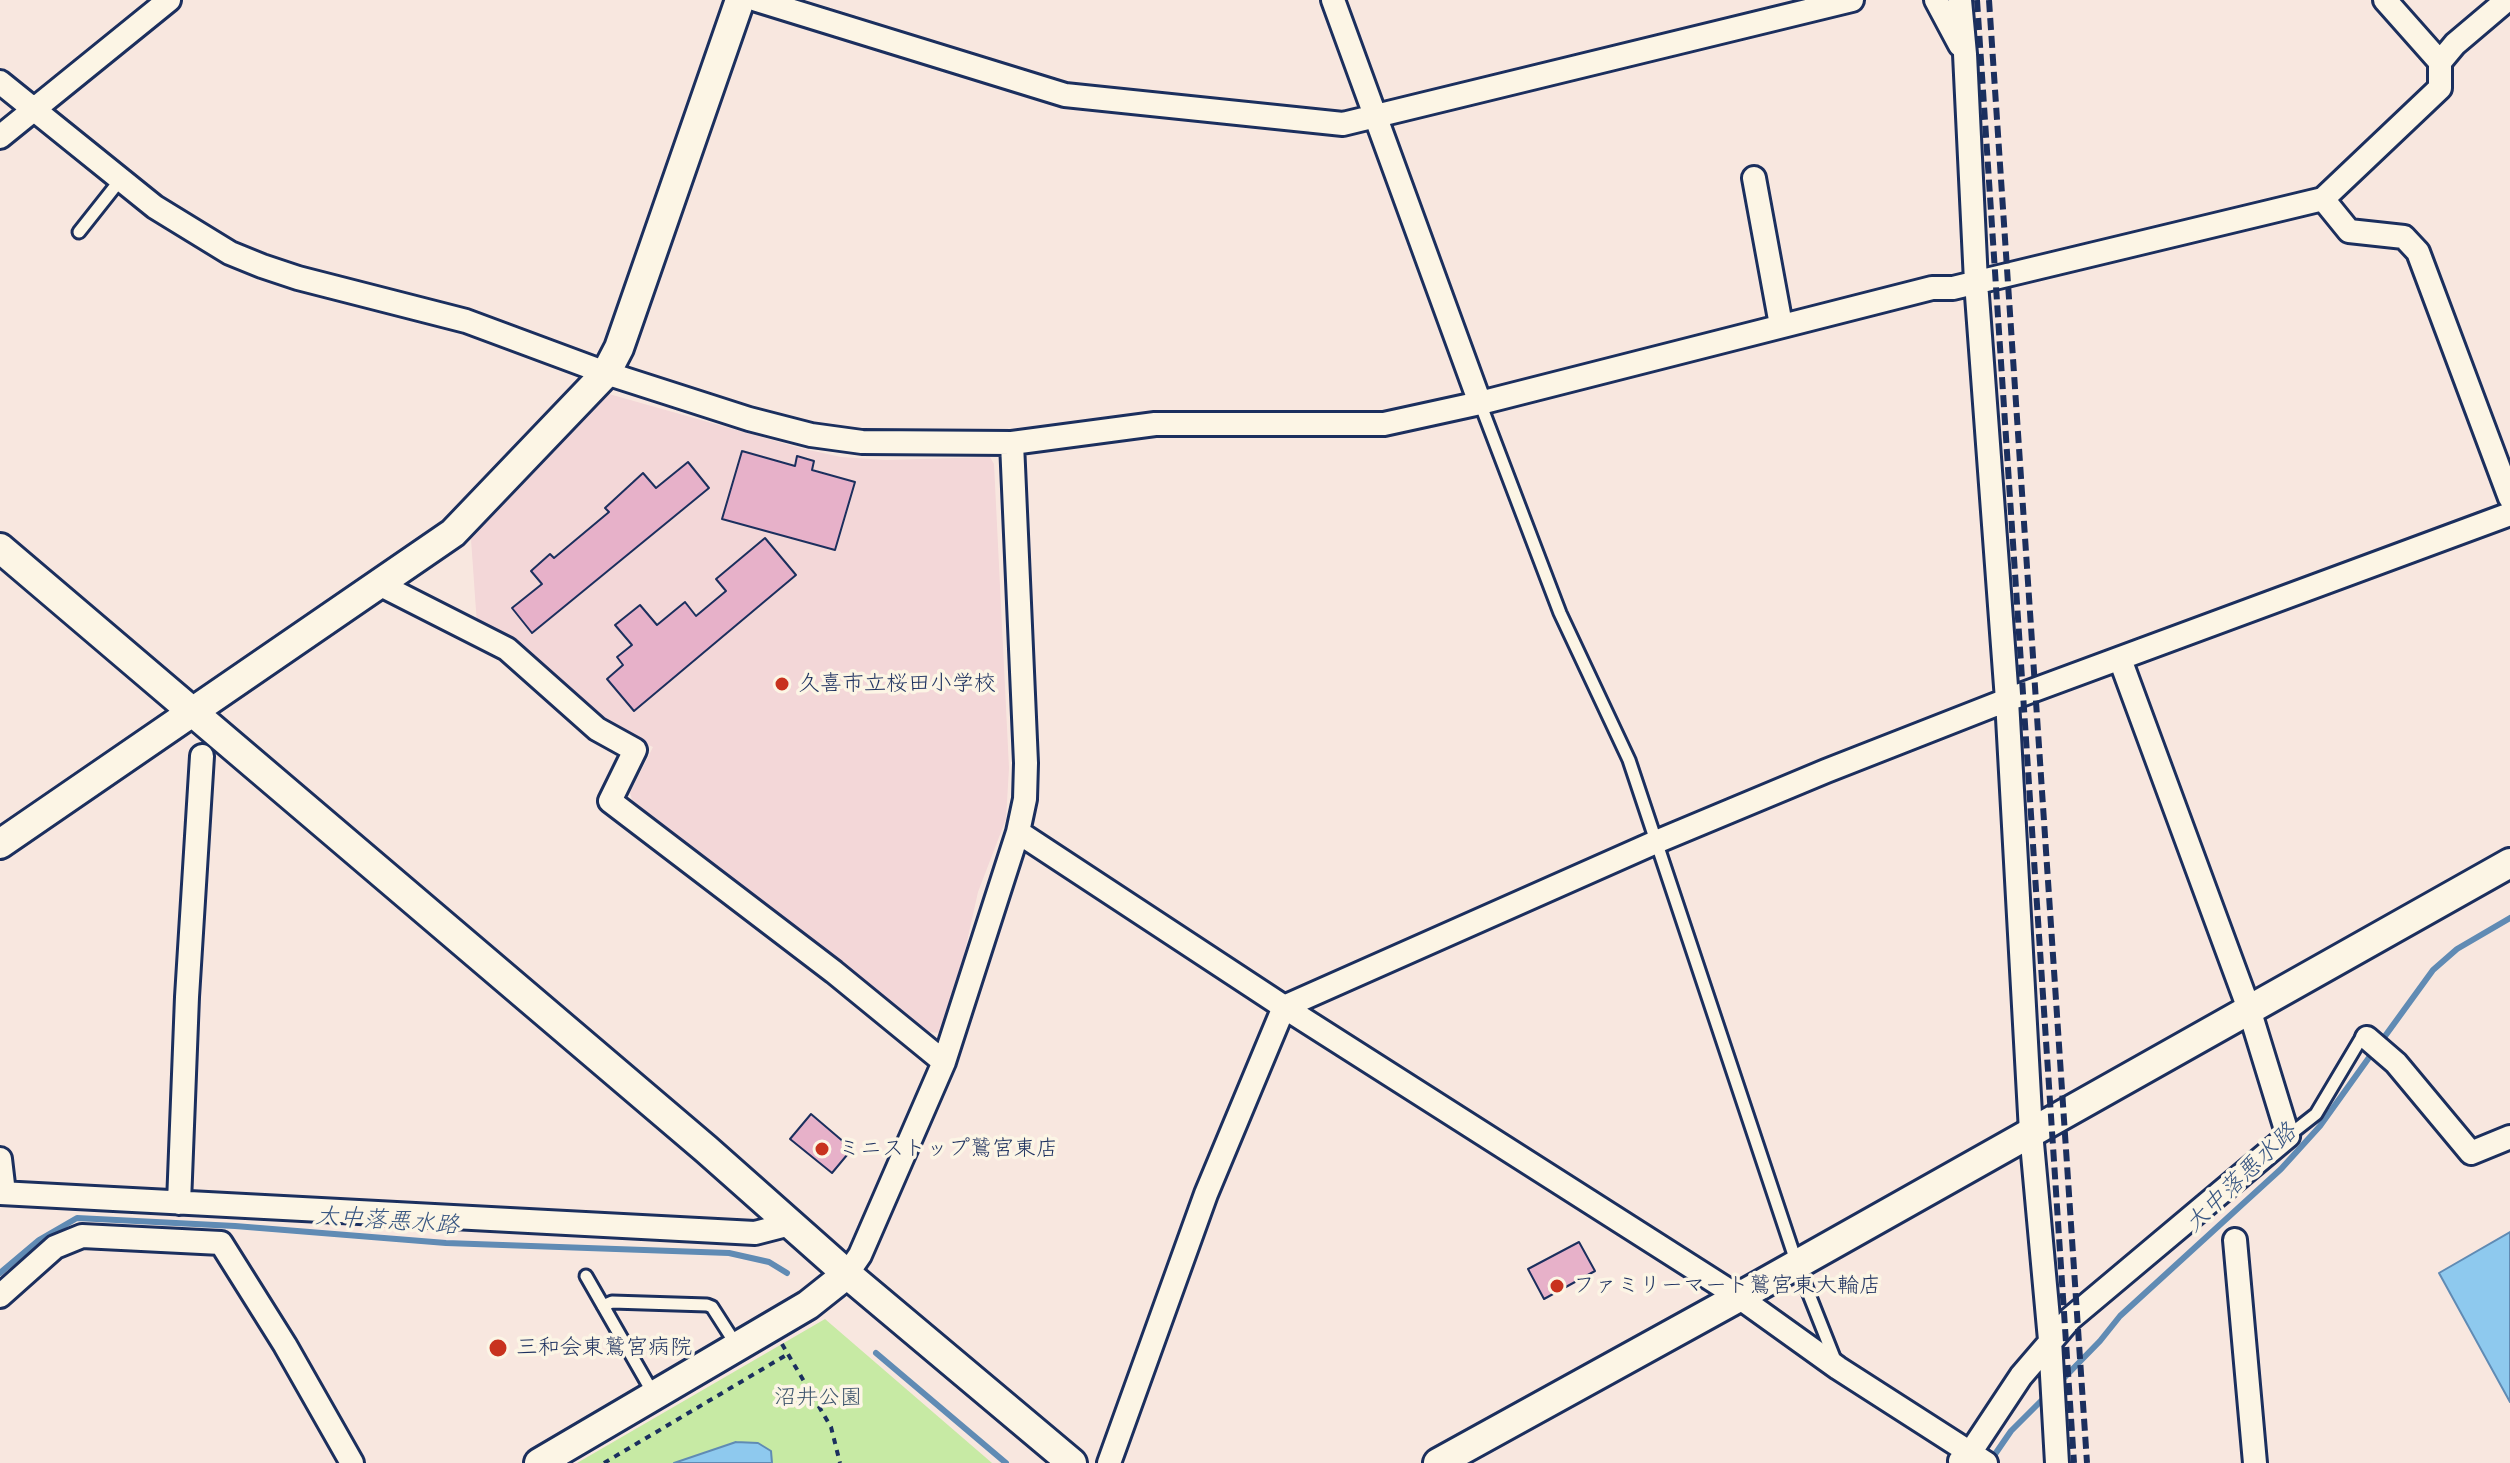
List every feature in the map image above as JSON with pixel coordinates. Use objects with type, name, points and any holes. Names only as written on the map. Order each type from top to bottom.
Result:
[{"type":"street","points":[[0,137],[169,0]]},
{"type":"street","points":[[0,844],[453,533],[606,373],[619,348],[740,0]]},
{"type":"street","points":[[757,0],[1065,95],[1343,124],[1852,0]]},
{"type":"street","points":[[1333,0],[1480,403]]},
{"type":"street","points":[[1936,0],[1965,54]]},
{"type":"street","points":[[1960,0],[1976,282],[2007,700],[2031,1132],[2057,1463]]},
{"type":"street","points":[[2385,0],[2440,62]]},
{"type":"street","points":[[0,82],[155,207],[230,253],[298,278],[466,321],[606,373],[749,419],[839,440],[1012,443],[1155,424],[1384,424],[1480,403],[1932,288],[1953,288],[2323,199],[2440,88],[2440,62],[2455,44],[2507,0]]},
{"type":"street","points":[[1754,178],[1781,325]]},
{"type":"street","points":[[2323,199],[2349,231],[2404,237],[2418,252],[2510,498]]},
{"type":"street","points":[[539,1463],[808,1305],[847,1274],[860,1255],[944,1062],[1018,832],[1025,799],[1012,443]]},
{"type":"street","points":[[1109,1463],[1206,1194],[1284,1007],[1656,842],[1826,771],[2007,700],[2510,514]]},
{"type":"street","points":[[0,548],[1072,1463]]},
{"type":"street","points":[[377,583],[507,649],[597,729],[635,750],[610,801],[834,972],[944,1062]]},
{"type":"street","points":[[1018,832],[1284,1007],[1739,1297],[1973,1459],[2021,1376],[2050,1348],[2081,1309],[2288,1136],[2249,1009],[2120,659]]},
{"type":"street","points":[[179,1203],[187,997],[202,756]]},
{"type":"street","points":[[1438,1463],[2510,863]]},
{"type":"street","points":[[2367,1038],[2396,1063],[2471,1153],[2510,1137]]},
{"type":"street","points":[[0,1159],[2,1193],[755,1233],[790,1224]]},
{"type":"street","points":[[0,1296],[55,1247],[82,1236],[221,1243],[285,1345],[352,1463]]},
{"type":"street","points":[[2235,1240],[2255,1463]]},
{"type":"lane","points":[[79,232],[121,179]]},
{"type":"lane","points":[[1480,403],[1560,613],[1629,760],[1797,1264],[1838,1368]]},
{"type":"lane","points":[[2288,1136],[2316,1114],[2363,1035],[2367,1038]]},
{"type":"lane","points":[[586,1276],[654,1395]]},
{"type":"lane","points":[[603,1306],[612,1302],[707,1305],[712,1307],[738,1347]]},
{"type":"path","points":[[779,1340],[831,1427],[840,1463]]},
{"type":"path","points":[[604,1463],[788,1354]]},
{"type":"shaded area","name":"久喜市立桜田小学校","points":[[609,394],[841,457],[886,460],[990,457],[994,464],[1009,768],[1006,819],[978,892],[960,973],[942,1033],[927,1032],[634,806],[630,793],[653,747],[608,726],[477,625],[471,539]]},
{"type":"green space","name":"沼井公園","points":[[825,1319],[992,1463],[577,1463]]},
{"type":"water","points":[[2510,1232],[2510,1402],[2439,1273]]},
{"type":"water","points":[[736,1442],[758,1443],[771,1451],[772,1463],[674,1463]]},
{"type":"building","points":[[742,451],[795,466],[797,456],[814,461],[812,470],[855,482],[835,550],[722,519]]},
{"type":"building","points":[[688,462],[709,488],[532,633],[512,608],[542,584],[531,571],[550,554],[554,558],[609,512],[605,508],[643,473],[656,488]]},
{"type":"building","points":[[765,538],[796,575],[634,711],[607,679],[623,665],[617,657],[632,645],[615,625],[640,605],[657,625],[685,602],[696,616],[726,591],[716,579]]},
{"type":"building","points":[[811,1114],[852,1149],[832,1173],[790,1139]]},
{"type":"building","points":[[1579,1242],[1595,1271],[1544,1299],[1528,1269]]},
{"type":"waterway","name":"大中落悪水路","points":[[2380,1043],[2433,970],[2457,949],[2510,918]]},
{"type":"waterway","name":"大中落悪水路","points":[[2060,1382],[2120,1316],[2281,1169],[2320,1126],[2373,1052]]},
{"type":"waterway","name":"大中落悪水路","points":[[0,1273],[39,1240],[77,1218],[235,1226],[446,1243],[729,1253],[769,1262],[787,1273]]},
{"type":"waterway","name":"大中落悪水路","points":[[876,1353],[1006,1463]]},
{"type":"waterway","name":"大中落悪水路","points":[[1991,1460],[2011,1431],[2046,1396]]},
{"type":"railway","points":[[1977,0],[2074,1463]]},
{"type":"railway","points":[[1989,0],[2087,1463]]},
{"type":"place","name":"久喜市立桜田小学校","points":[[782,684]]},
{"type":"place","name":"ミニストップ鷲宮東店","points":[[822,1149]]},
{"type":"place","name":"ファミリーマート鷲宮東大輪店","points":[[1557,1286]]},
{"type":"place","name":"三和会東鷲宮病院","points":[[498,1348]]}]
